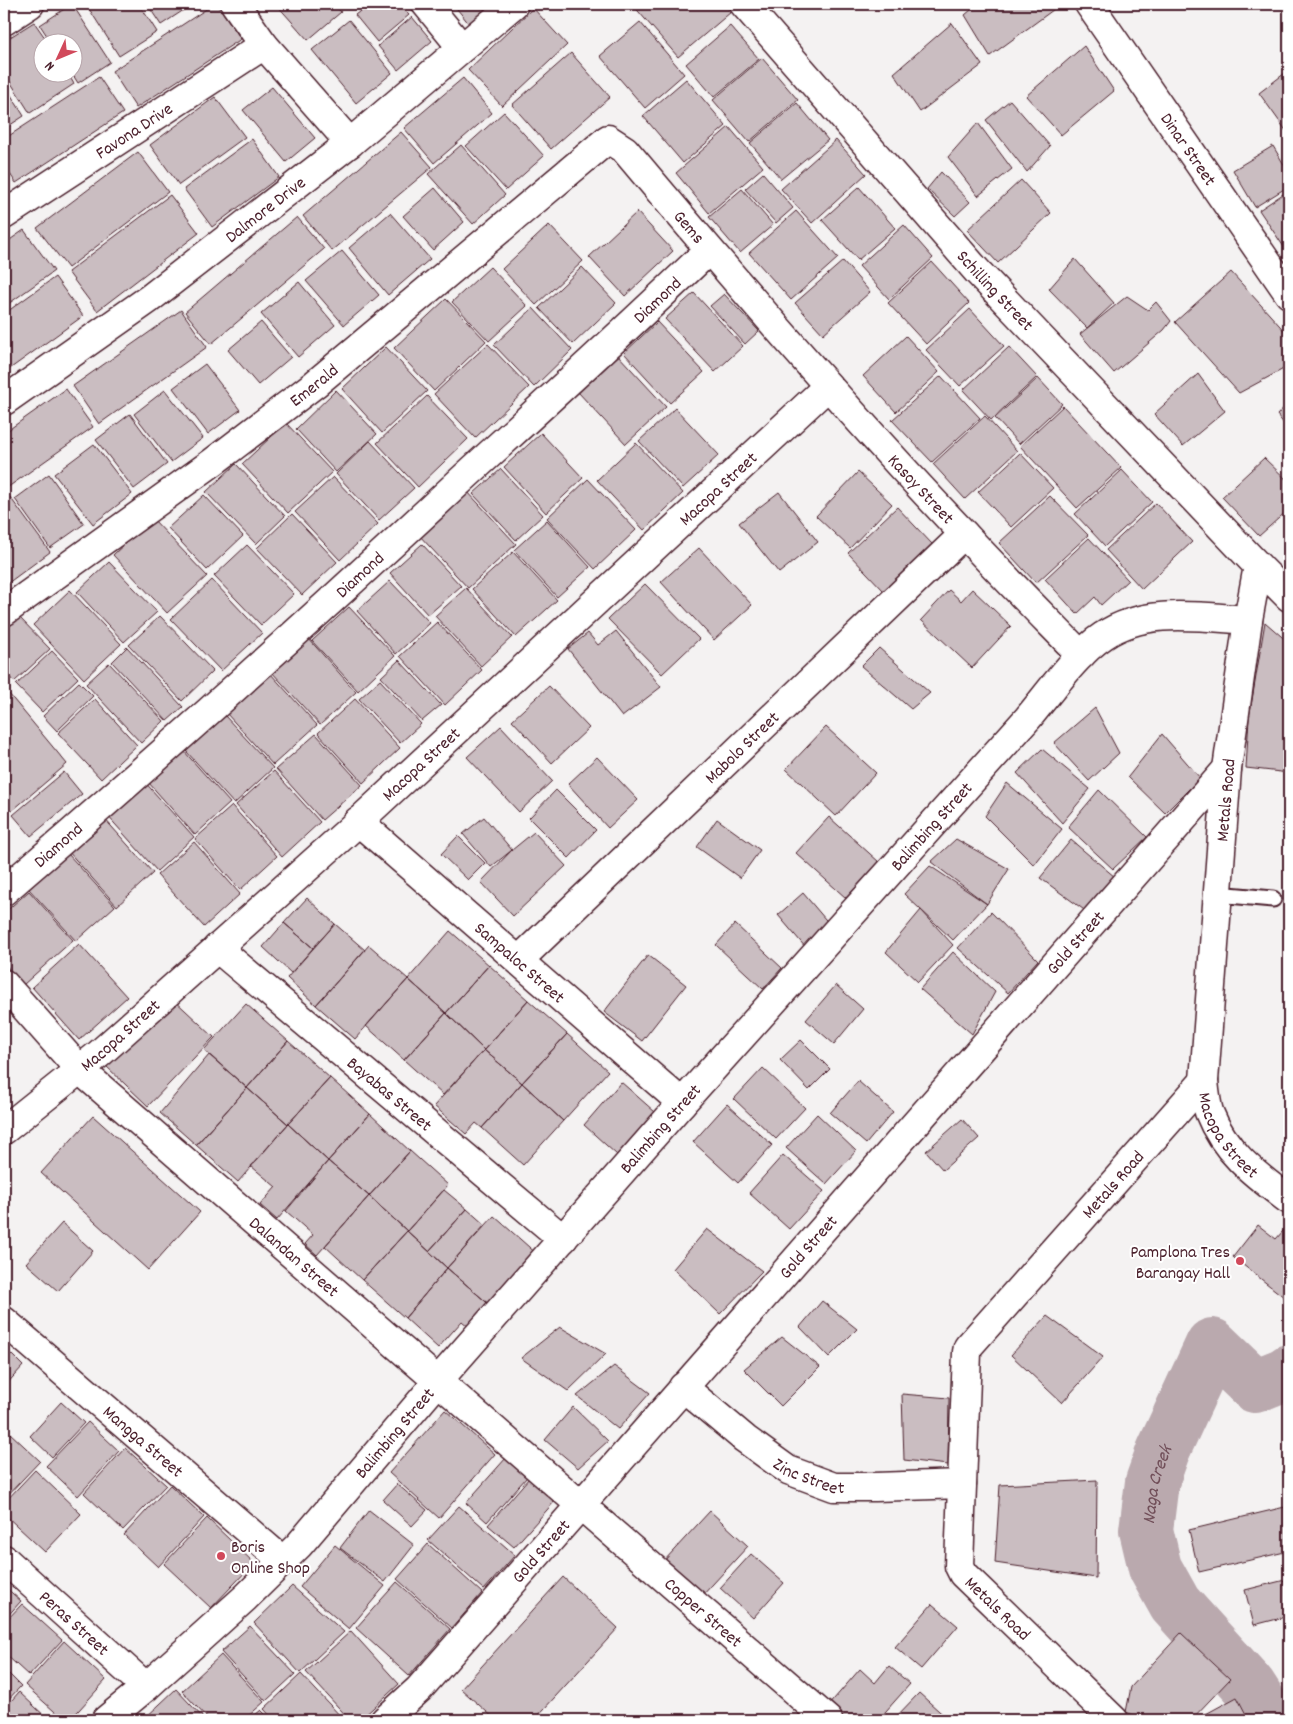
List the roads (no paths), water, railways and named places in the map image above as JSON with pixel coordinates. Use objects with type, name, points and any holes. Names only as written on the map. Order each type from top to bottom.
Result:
[{"type":"street","points":[[4,21],[30,4]]},
{"type":"street","points":[[234,4],[264,45],[350,143]]},
{"type":"street","points":[[426,4],[462,48]]},
{"type":"street","name":"Dalmore Drive","points":[[4,402],[149,299],[350,143],[514,4]]},
{"type":"street","name":"Schilling Street","points":[[744,4],[977,271],[1289,597]]},
{"type":"street","name":"Dinar Street","points":[[1089,4],[1289,294]]},
{"type":"street","name":"Favona Drive","points":[[4,215],[264,45]]},
{"type":"street","name":"Gems","points":[[608,139],[625,150],[767,317]]},
{"type":"street","name":"Emerald","points":[[4,612],[213,462],[315,384],[608,139]]},
{"type":"street","name":"Diamond","points":[[4,891],[150,765],[306,624],[709,250]]},
{"type":"street","name":"Kasoy Street","points":[[767,317],[964,534],[1080,655]]},
{"type":"street","name":"Macopa Street","points":[[4,1130],[80,1070],[218,948],[828,386]]},
{"type":"street","name":"Mabolo Street","points":[[519,960],[964,534]]},
{"type":"street","name":"Metals Road","points":[[1114,1720],[963,1574],[959,1566],[968,1347],[1204,1081],[1227,768],[1248,620],[1258,566]]},
{"type":"street","name":"Balimbing Street","points":[[106,1720],[146,1688],[245,1598],[298,1545],[682,1103],[1028,718],[1080,655],[1103,635],[1136,620],[1174,615],[1248,620]]},
{"type":"street","name":"Gold Street","points":[[385,1720],[419,1689],[1227,768]]},
{"type":"street","name":"Sampaloc Street","points":[[358,821],[682,1103]]},
{"type":"street","name":"Bayabas Street","points":[[218,948],[563,1240]]},
{"type":"street","name":"Dalandan Street","points":[[10,992],[80,1070],[580,1504]]},
{"type":"street","name":"Macopa Street","points":[[1204,1081],[1209,1111],[1230,1148],[1246,1166],[1289,1200]]},
{"type":"street","name":"Mangga Street","points":[[4,1321],[282,1560]]},
{"type":"street","name":"Zinc Street","points":[[683,1387],[745,1439],[788,1470],[834,1487],[962,1484]]},
{"type":"street","name":"Copper Street","points":[[580,1504],[828,1720]]},
{"type":"street","name":"Peras Street","points":[[4,1559],[146,1688]]},
{"type":"lane","points":[[1217,894],[1273,899]]},
{"type":"waterway","name":"Naga Creek","points":[[1271,1720],[1249,1686],[1175,1604],[1155,1568],[1146,1530],[1152,1482],[1163,1451],[1212,1345],[1255,1386],[1289,1371]]},
{"type":"place","name":"Pamplona Tres Barangay Hall","points":[[1240,1261]]},
{"type":"place","name":"Boris Online Shop","points":[[221,1556]]}]
